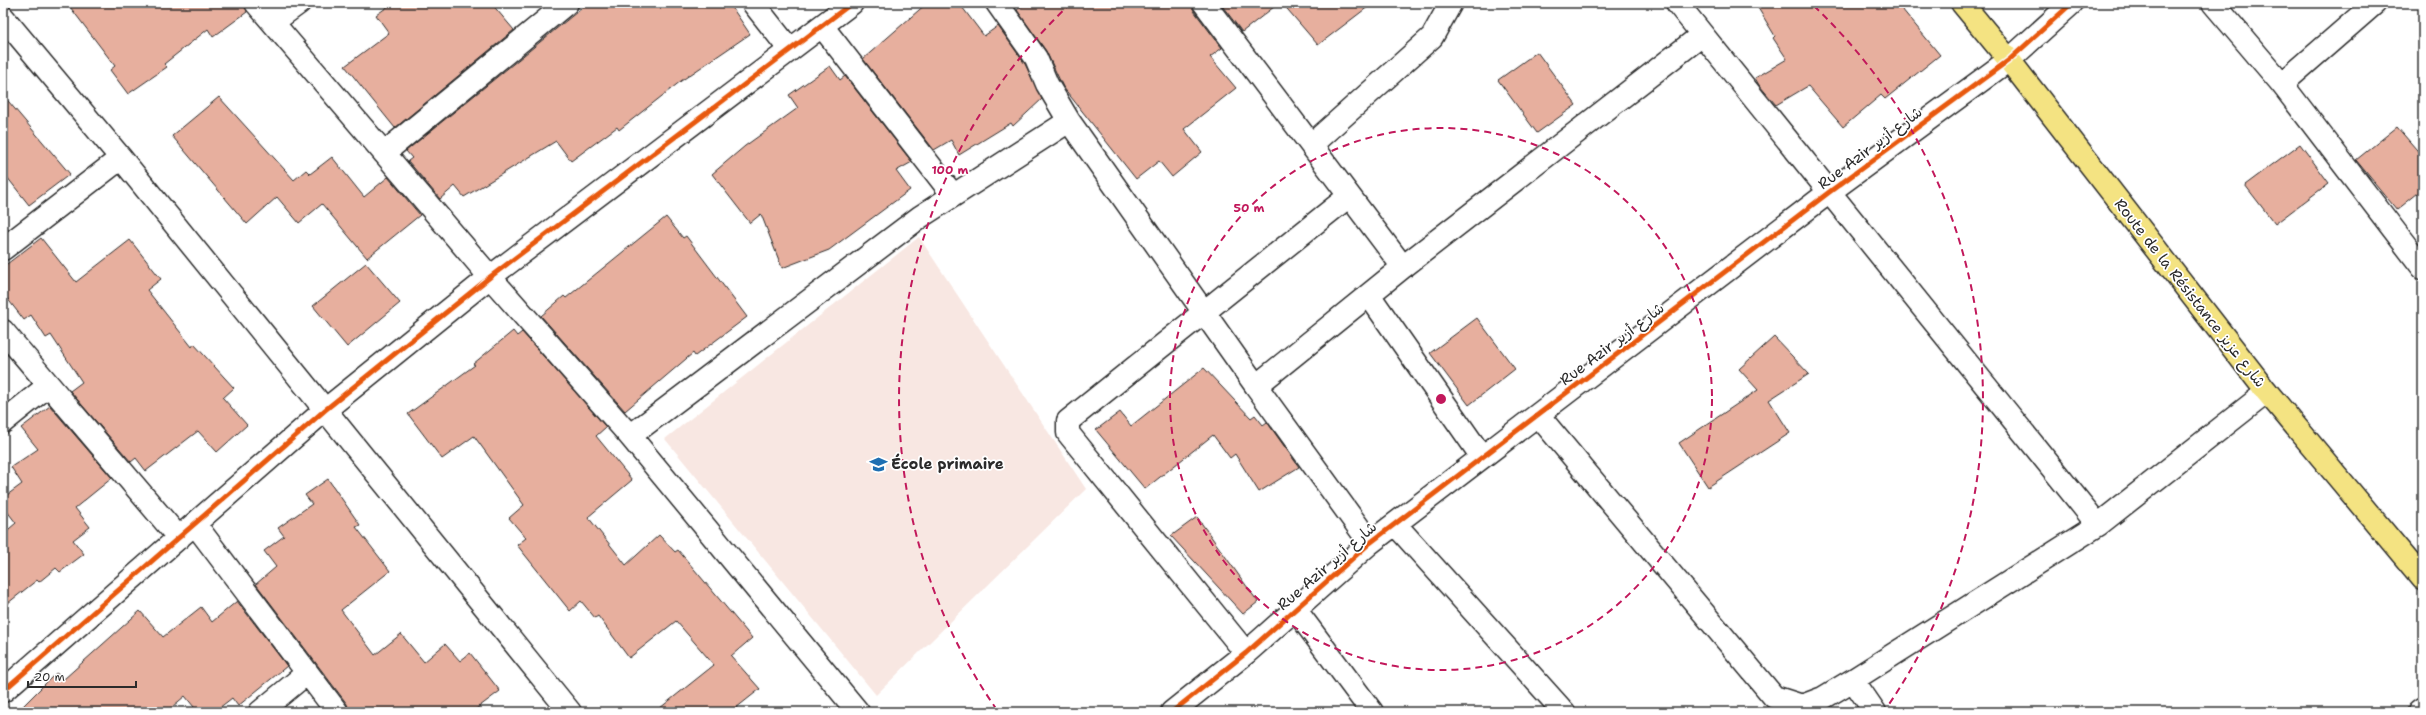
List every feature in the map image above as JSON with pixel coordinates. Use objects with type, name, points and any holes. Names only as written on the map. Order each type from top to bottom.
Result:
[{"type":"main road","name":"Route de la Résistance شارع عزيز","points":[[1962,3],[2009,60],[2267,392],[2423,579]]},
{"type":"street","points":[[256,3],[490,277],[630,436],[858,712]]},
{"type":"street","points":[[273,22],[299,3]]},
{"type":"street","points":[[384,153],[567,3]]},
{"type":"street","points":[[753,3],[790,50]]},
{"type":"street","points":[[3,691],[325,410],[490,277],[852,3]]},
{"type":"street","points":[[998,3],[1036,58],[1047,84],[1069,121],[1256,386],[1370,543]]},
{"type":"street","points":[[1204,3],[1403,267]]},
{"type":"street","points":[[1311,145],[1432,37],[1451,3]]},
{"type":"street","points":[[1676,3],[1828,193],[2098,525]]},
{"type":"street","name":"Rue Azir شارع أزير","points":[[1172,712],[1246,653],[1370,543],[1828,193],[2009,60],[2072,3]]},
{"type":"street","points":[[2213,3],[2282,84],[2421,263]]},
{"type":"street","points":[[2282,84],[2375,3]]},
{"type":"street","points":[[6,25],[121,158],[570,712]]},
{"type":"street","points":[[822,26],[953,195]]},
{"type":"street","points":[[1256,386],[1403,267],[1702,35]]},
{"type":"street","points":[[630,436],[920,217],[1069,121]]},
{"type":"street","points":[[3,249],[121,158]]},
{"type":"street","points":[[1246,653],[1068,433],[1068,421],[1349,196]]},
{"type":"street","points":[[1369,295],[1482,457]]},
{"type":"street","points":[[3,331],[49,385],[187,531],[307,673],[337,712]]},
{"type":"street","points":[[3,422],[49,385]]},
{"type":"street","points":[[1538,415],[1774,697],[1798,709],[1823,698],[1853,680],[2098,525],[2267,392]]},
{"type":"street","points":[[1395,524],[1564,712]]},
{"type":"street","points":[[1295,609],[1372,712]]},
{"type":"street","points":[[260,712],[307,673]]},
{"type":"street","points":[[1853,680],[1875,712]]},
{"type":"street","points":[[2419,712],[2423,709]]},
{"type":"shaded area","name":"École primaire","points":[[919,237],[1086,489],[876,695],[665,439]]},
{"type":"building","points":[[67,3],[244,3],[247,12],[213,37],[208,29],[164,64],[167,67],[128,94],[110,70],[115,66]]},
{"type":"building","points":[[393,3],[491,3],[514,30],[395,128],[345,66],[389,33],[376,15]]},
{"type":"building","points":[[588,3],[729,3],[750,34],[681,81],[619,130],[617,127],[571,161],[556,141],[464,197],[455,186],[440,199],[408,161],[412,158],[406,151]]},
{"type":"building","points":[[927,3],[959,3],[984,36],[998,26],[1025,64],[1042,99],[1013,126],[1011,123],[959,155],[951,140],[934,150],[863,59]]},
{"type":"building","points":[[1026,3],[1192,3],[1194,11],[1222,48],[1210,57],[1236,88],[1184,129],[1202,152],[1172,177],[1159,161],[1136,179],[1063,87],[1046,51],[1017,10]]},
{"type":"building","points":[[1220,3],[1279,3],[1242,32]]},
{"type":"building","points":[[1282,3],[1373,3],[1318,45]]},
{"type":"building","points":[[1755,3],[1897,3],[1940,55],[1885,99],[1881,95],[1843,127],[1808,86],[1776,105],[1759,85],[1755,78],[1787,59],[1773,38],[1775,36]]},
{"type":"building","points":[[1537,52],[1576,105],[1537,133],[1498,80]]},
{"type":"building","points":[[830,66],[840,80],[845,76],[912,162],[896,171],[910,190],[829,250],[782,268],[761,214],[750,223],[712,174],[745,146],[798,108],[789,95]]},
{"type":"building","points":[[3,95],[70,174],[29,205],[3,172]]},
{"type":"building","points":[[219,97],[294,180],[306,170],[310,174],[332,157],[364,197],[388,177],[420,215],[367,258],[322,204],[299,223],[277,197],[247,224],[172,136]]},
{"type":"building","points":[[2397,127],[2423,157],[2423,189],[2397,210],[2356,160]]},
{"type":"building","points":[[2300,144],[2329,183],[2275,224],[2245,185]]},
{"type":"building","points":[[666,217],[683,238],[686,236],[747,317],[695,356],[693,353],[625,411],[541,316],[564,296],[566,298]]},
{"type":"building","points":[[41,238],[76,282],[130,240],[161,279],[147,290],[192,347],[194,344],[234,388],[223,398],[247,425],[217,452],[198,431],[146,471],[136,458],[131,462],[70,391],[82,382],[51,335],[46,338],[31,315],[24,320],[3,293],[3,267]]},
{"type":"building","points":[[366,263],[400,303],[347,347],[313,306]]},
{"type":"building","points":[[1477,318],[1515,369],[1469,405],[1430,353]]},
{"type":"building","points":[[513,331],[517,336],[522,332],[606,427],[596,436],[632,480],[588,517],[626,565],[659,535],[675,552],[678,550],[752,638],[731,656],[760,689],[731,712],[655,712],[714,665],[676,621],[629,658],[598,616],[595,618],[581,601],[570,611],[517,545],[526,538],[509,518],[524,505],[474,436],[442,459],[408,414],[475,365],[473,364]]},
{"type":"building","points":[[1774,337],[1809,374],[1769,400],[1790,433],[1708,487],[1679,443],[1758,390],[1739,369]]},
{"type":"building","points":[[1204,368],[1251,418],[1255,415],[1263,425],[1267,422],[1299,467],[1259,492],[1235,454],[1230,458],[1213,435],[1145,489],[1096,430],[1120,412],[1131,426]]},
{"type":"building","points":[[50,406],[112,478],[75,508],[90,527],[73,540],[84,554],[60,572],[56,568],[39,582],[37,580],[3,607],[3,534],[16,523],[3,506],[3,498],[22,484],[11,467],[38,449],[21,428]]},
{"type":"building","points":[[328,479],[360,525],[356,527],[390,571],[341,610],[375,655],[401,634],[424,662],[445,644],[460,661],[470,653],[500,691],[472,712],[349,712],[347,704],[256,584],[276,567],[264,551],[284,536],[278,528],[312,504],[305,495]]},
{"type":"building","points":[[1197,517],[1258,602],[1243,614],[1171,536]]},
{"type":"building","points":[[237,601],[287,666],[238,706],[232,698],[214,712],[198,712],[185,696],[166,712],[17,712],[56,673],[64,679],[140,611],[163,637],[201,607],[212,622]]},
{"type":"cycle path","points":[[3,691],[325,410],[490,277],[852,3]]},
{"type":"cycle path","points":[[1172,712],[1246,653],[1370,543],[1828,193],[2009,60],[2072,3]]},
{"type":"place","name":"École primaire","points":[[878,464]]}]
